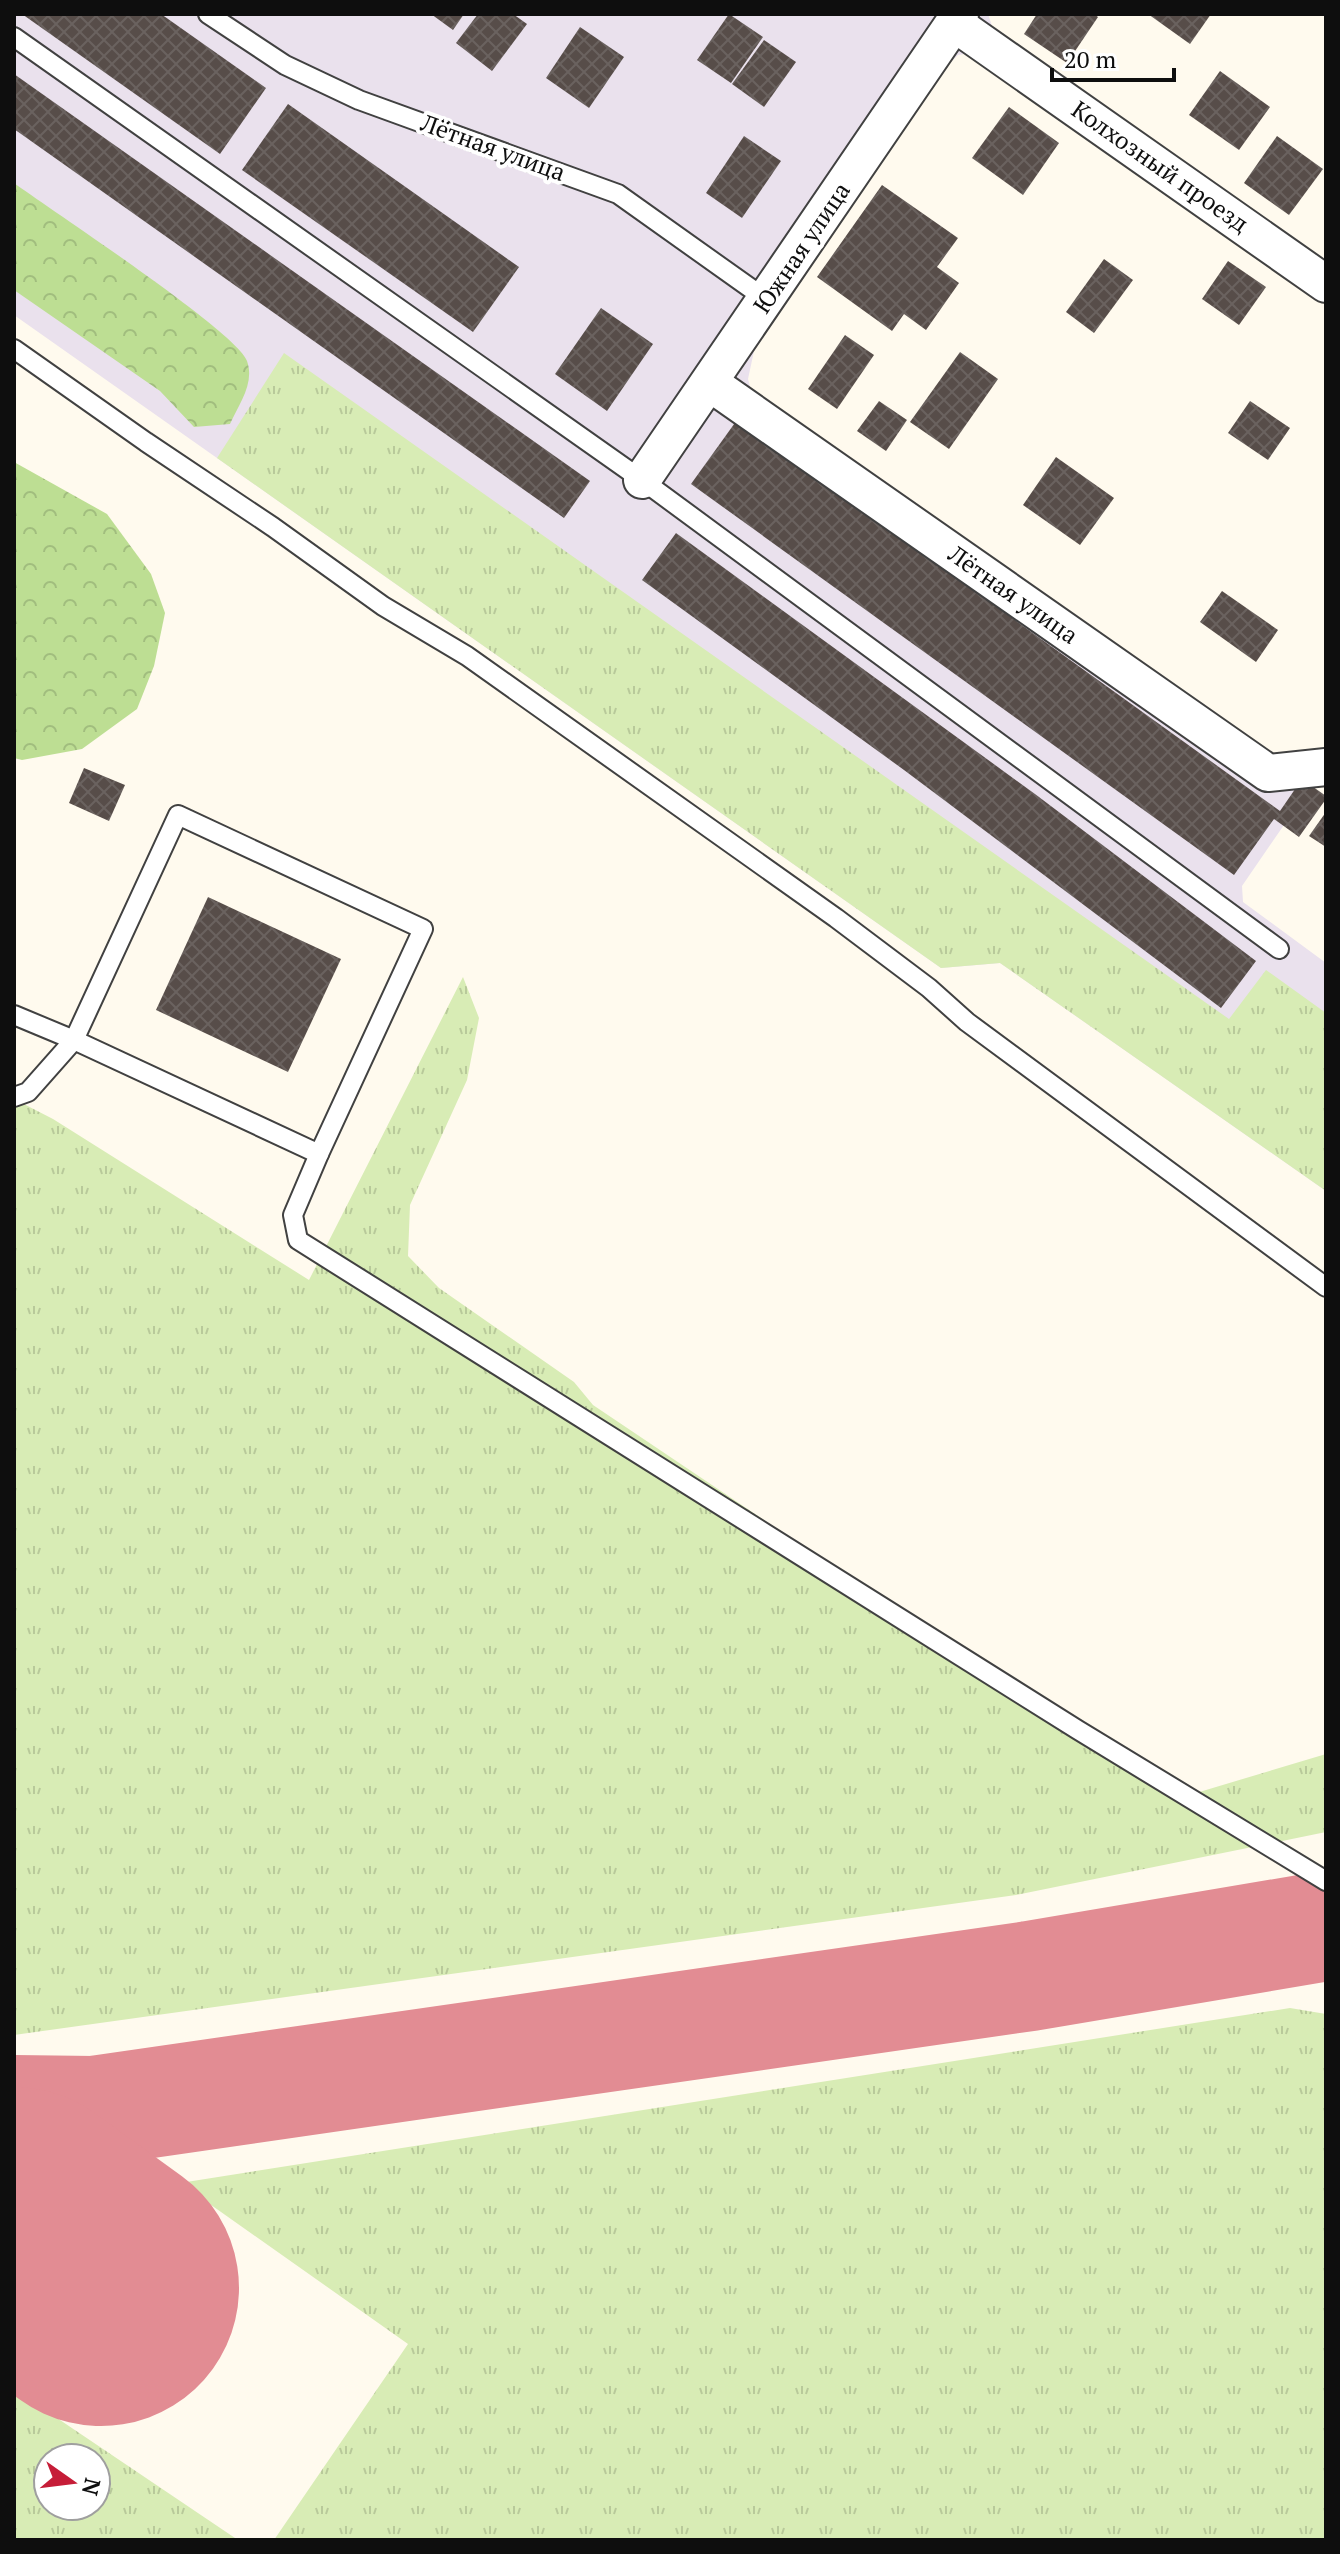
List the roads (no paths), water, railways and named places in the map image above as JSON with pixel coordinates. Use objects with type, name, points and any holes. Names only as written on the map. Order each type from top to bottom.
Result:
[{"type":"street","name":"Южная улица","points":[[642,480],[957,18]]},
{"type":"street","name":"Колхозный проезд","points":[[957,18],[1326,284]]},
{"type":"street","name":"Лётная улица","points":[[710,383],[1268,773],[1326,767]]},
{"type":"lane","name":"Лётная улица","points":[[208,14],[285,65],[359,100],[618,194],[767,300]]},
{"type":"lane","points":[[14,37],[642,480],[1279,949]]},
{"type":"lane","points":[[14,349],[383,606],[467,656],[771,871],[929,988],[967,1022],[1326,1287]]},
{"type":"lane","points":[[14,1097],[28,1092],[74,1040],[178,815],[423,929],[293,1215],[298,1240],[1078,1730],[1326,1881]]},
{"type":"lane","points":[[14,1015],[319,1154]]}]
